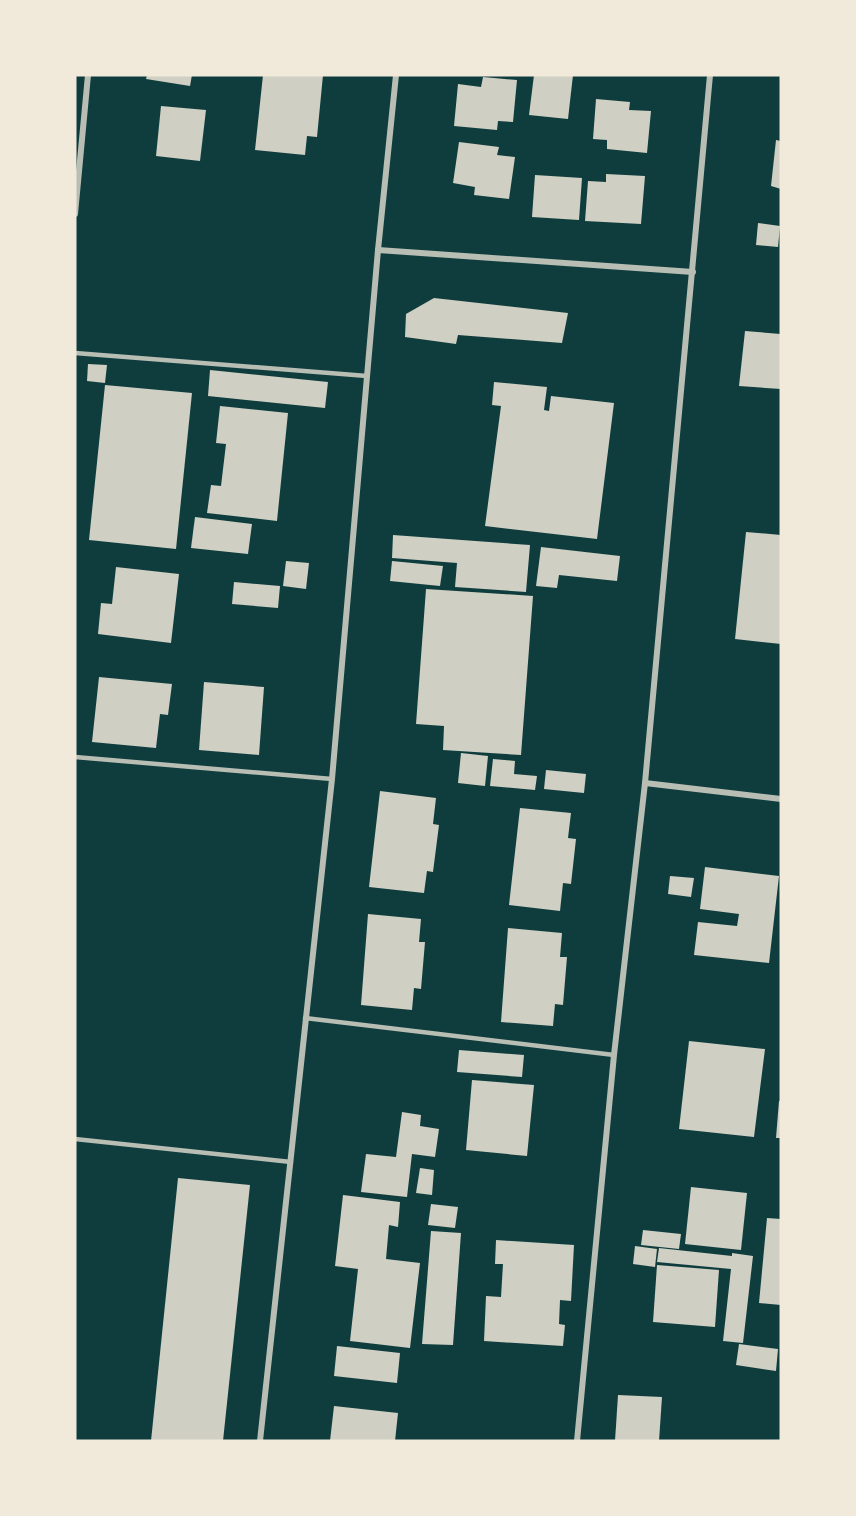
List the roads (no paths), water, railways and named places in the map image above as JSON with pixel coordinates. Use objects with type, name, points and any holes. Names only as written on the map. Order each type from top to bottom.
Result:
[{"type":"street","points":[[75,213],[88,75]]},
{"type":"street","points":[[260,1441],[332,779],[378,250],[396,75]]},
{"type":"street","points":[[577,1441],[614,1055],[645,783],[710,75]]},
{"type":"street","points":[[378,250],[693,272]]},
{"type":"street","points":[[645,783],[781,799]]},
{"type":"lane","points":[[75,353],[367,376]]},
{"type":"lane","points":[[75,757],[332,779]]},
{"type":"lane","points":[[305,1018],[614,1055]]},
{"type":"lane","points":[[75,1139],[291,1162]]}]
